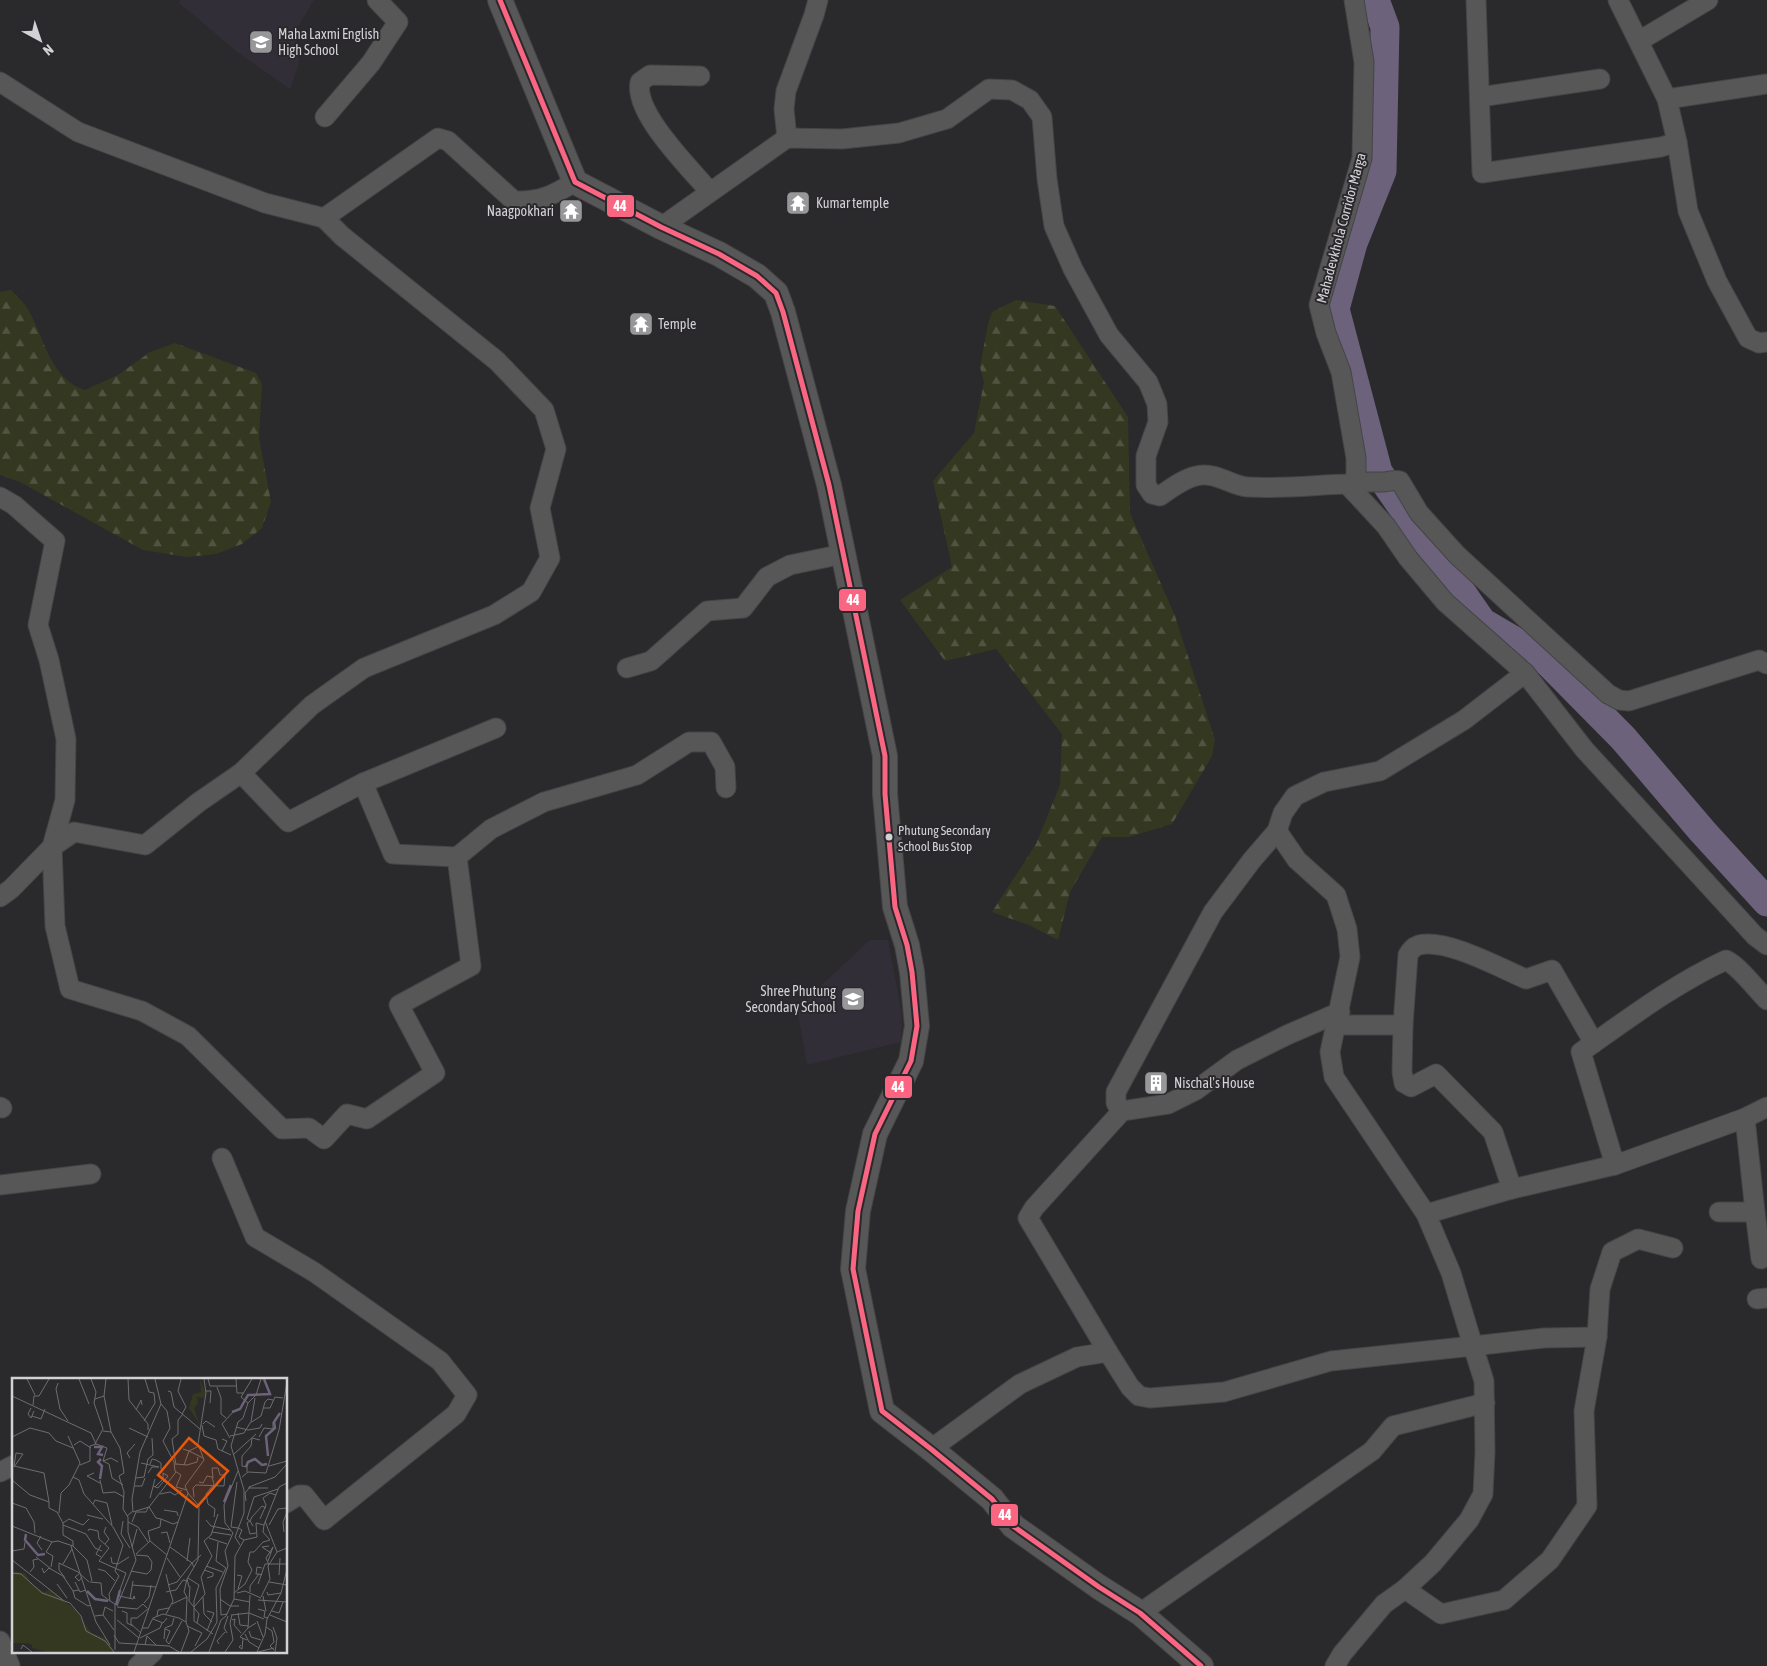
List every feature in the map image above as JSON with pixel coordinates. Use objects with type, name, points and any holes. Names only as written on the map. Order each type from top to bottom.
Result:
[{"type":"street","points":[[325,117],[371,63],[398,22],[376,0]]},
{"type":"street","points":[[500,0],[575,182],[661,227],[719,254],[757,276],[776,293],[783,312],[823,460],[885,756],[885,794],[895,907],[907,945],[912,972],[917,1026],[911,1061],[875,1134],[858,1211],[853,1269],[882,1412],[932,1448],[992,1499],[1014,1526],[1099,1587],[1140,1613],[1201,1666]]},
{"type":"street","points":[[788,138],[784,109],[786,91],[818,0]]},
{"type":"street","name":"Mahadevkhola Corridor Marga","points":[[1351,483],[1356,458],[1341,372],[1326,333],[1319,305],[1362,158],[1364,62],[1354,0]]},
{"type":"street","points":[[1476,0],[1482,173],[1661,147],[1677,142]]},
{"type":"street","points":[[1618,0],[1666,99],[1677,142],[1688,211],[1717,281],[1748,338],[1759,344],[1767,342]]},
{"type":"street","points":[[1639,41],[1708,0]]},
{"type":"street","points":[[700,76],[650,75],[640,82],[639,88],[653,125],[710,192]]},
{"type":"street","points":[[1480,97],[1600,79]]},
{"type":"street","points":[[0,82],[78,132],[265,203],[324,218],[342,236],[497,361],[544,410],[556,449],[540,508],[550,558],[531,592],[494,615],[364,668],[312,705],[241,773],[199,802],[144,845],[74,832],[52,847],[11,889],[0,897]]},
{"type":"street","points":[[1666,99],[1767,84]]},
{"type":"street","points":[[661,227],[788,138],[842,139],[899,133],[947,119],[989,89],[1012,90],[1030,100],[1042,117],[1047,179],[1054,226],[1073,269],[1109,335],[1148,382],[1156,404],[1158,422],[1146,456],[1146,485],[1152,494],[1160,496],[1197,476],[1220,477],[1245,486],[1284,487],[1400,481],[1419,512],[1457,555],[1608,694],[1619,700],[1629,701],[1764,658]]},
{"type":"street","points":[[324,218],[438,138],[448,141],[514,201],[523,202],[550,197],[575,182]]},
{"type":"street","points":[[1351,483],[1386,526],[1408,558],[1445,602],[1525,673],[1584,748],[1755,936],[1767,945]]},
{"type":"street","points":[[0,497],[14,505],[56,541],[38,626],[49,660],[66,739],[65,800],[52,847],[56,926],[70,989],[142,1011],[188,1036],[282,1129],[309,1128],[324,1139],[347,1114],[367,1119],[435,1073],[399,1005],[471,966],[457,857]]},
{"type":"street","points":[[627,668],[651,661],[707,611],[743,608],[767,577],[790,564],[843,554]]},
{"type":"street","points":[[1122,1111],[1116,1103],[1116,1092],[1212,912],[1277,831],[1283,814],[1295,796],[1324,782],[1380,771],[1464,720],[1525,673]]},
{"type":"street","points":[[241,773],[288,822],[363,783],[496,728]]},
{"type":"street","points":[[363,783],[392,854],[457,857],[490,829],[544,802],[637,774],[689,742],[711,742],[725,767],[726,788]]},
{"type":"street","points":[[1277,831],[1297,860],[1336,894],[1347,929],[1350,957],[1330,1052],[1334,1077],[1426,1214],[1451,1273],[1484,1381],[1485,1452],[1483,1494],[1469,1520],[1433,1563],[1405,1589],[1384,1604],[1342,1654],[1336,1666]]},
{"type":"street","points":[[1512,1189],[1493,1132],[1436,1074],[1411,1087],[1404,1083],[1402,1072],[1403,1025],[1408,955],[1412,948],[1420,945],[1443,946],[1463,951],[1526,979],[1552,970],[1594,1043]]},
{"type":"street","points":[[1615,1165],[1581,1052],[1649,1004],[1704,970],[1726,960],[1736,965],[1767,1000]]},
{"type":"street","points":[[1403,1025],[1338,1019],[1286,1035],[1237,1060],[1196,1090],[1168,1104],[1122,1111],[1034,1208],[1028,1218],[1108,1352],[1130,1387],[1139,1396],[1150,1398],[1224,1392],[1331,1361],[1544,1338],[1597,1338]]},
{"type":"street","points":[[1426,1214],[1512,1189],[1615,1165],[1745,1118],[1767,1107]]},
{"type":"street","points":[[1745,1118],[1754,1212],[1761,1259]]},
{"type":"street","points":[[222,1158],[256,1237],[314,1272],[440,1361],[467,1395],[456,1414],[324,1520],[304,1495],[299,1495],[288,1502]]},
{"type":"street","points":[[0,1184],[91,1174]]},
{"type":"street","points":[[1719,1212],[1754,1212]]},
{"type":"street","points":[[1405,1589],[1441,1614],[1504,1600],[1550,1560],[1587,1506],[1584,1411],[1597,1338],[1600,1289],[1612,1252],[1638,1239],[1673,1248]]},
{"type":"street","points":[[932,1448],[1020,1384],[1076,1357],[1108,1352]]},
{"type":"street","points":[[1140,1613],[1372,1451],[1393,1426],[1485,1404]]},
{"type":"street","points":[[0,1472],[12,1466]]},
{"type":"street","points":[[0,1641],[10,1666]]},
{"type":"street","points":[[138,1666],[151,1654]]},
{"type":"shaded area","name":"Maha Laxmi English High School","points":[[181,0],[314,0],[295,32],[299,64],[290,89],[236,51],[178,2]]},
{"type":"shaded area","name":"Shree Phutung Secondary School","points":[[870,940],[888,940],[902,1015],[901,1042],[807,1065],[797,1008]]},
{"type":"green space","points":[[11,290],[27,308],[56,368],[73,385],[85,390],[118,375],[150,352],[175,343],[256,373],[262,384],[259,438],[271,502],[262,528],[242,544],[216,554],[187,557],[143,550],[20,482],[0,475],[0,292]]},
{"type":"green space","points":[[1016,300],[1055,306],[1128,417],[1130,513],[1175,616],[1215,740],[1212,756],[1172,824],[1129,837],[1102,837],[1070,892],[1058,940],[1029,925],[992,912],[1036,844],[1060,785],[1062,734],[996,649],[945,661],[900,600],[952,567],[933,481],[974,433],[984,382],[980,367],[988,324],[992,312]]},
{"type":"waterway","points":[[1375,0],[1385,27],[1382,171],[1353,243],[1335,309],[1378,472],[1482,622],[1545,659],[1623,738],[1703,832],[1767,902]]},
{"type":"transit line","name":"44","points":[[500,0],[575,182],[661,227],[719,254],[757,276],[776,293],[783,312],[829,485],[885,756],[885,794],[895,907],[907,945],[912,972],[917,1026],[911,1061],[875,1134],[858,1211],[853,1269],[882,1411],[992,1499],[1013,1526],[1099,1587],[1140,1613],[1201,1666]]},
{"type":"place","name":"Maha Laxmi English High School","points":[[261,42]]},
{"type":"place","name":"Kumar temple","points":[[798,203]]},
{"type":"place","name":"Naagpokhari","points":[[571,211]]},
{"type":"place","name":"Temple","points":[[641,324]]},
{"type":"place","name":"Phutung Secondary School Bus Stop","points":[[889,837]]},
{"type":"place","name":"Shree Phutung Secondary School","points":[[853,999]]},
{"type":"place","name":"Nischal's House","points":[[1156,1083]]}]
